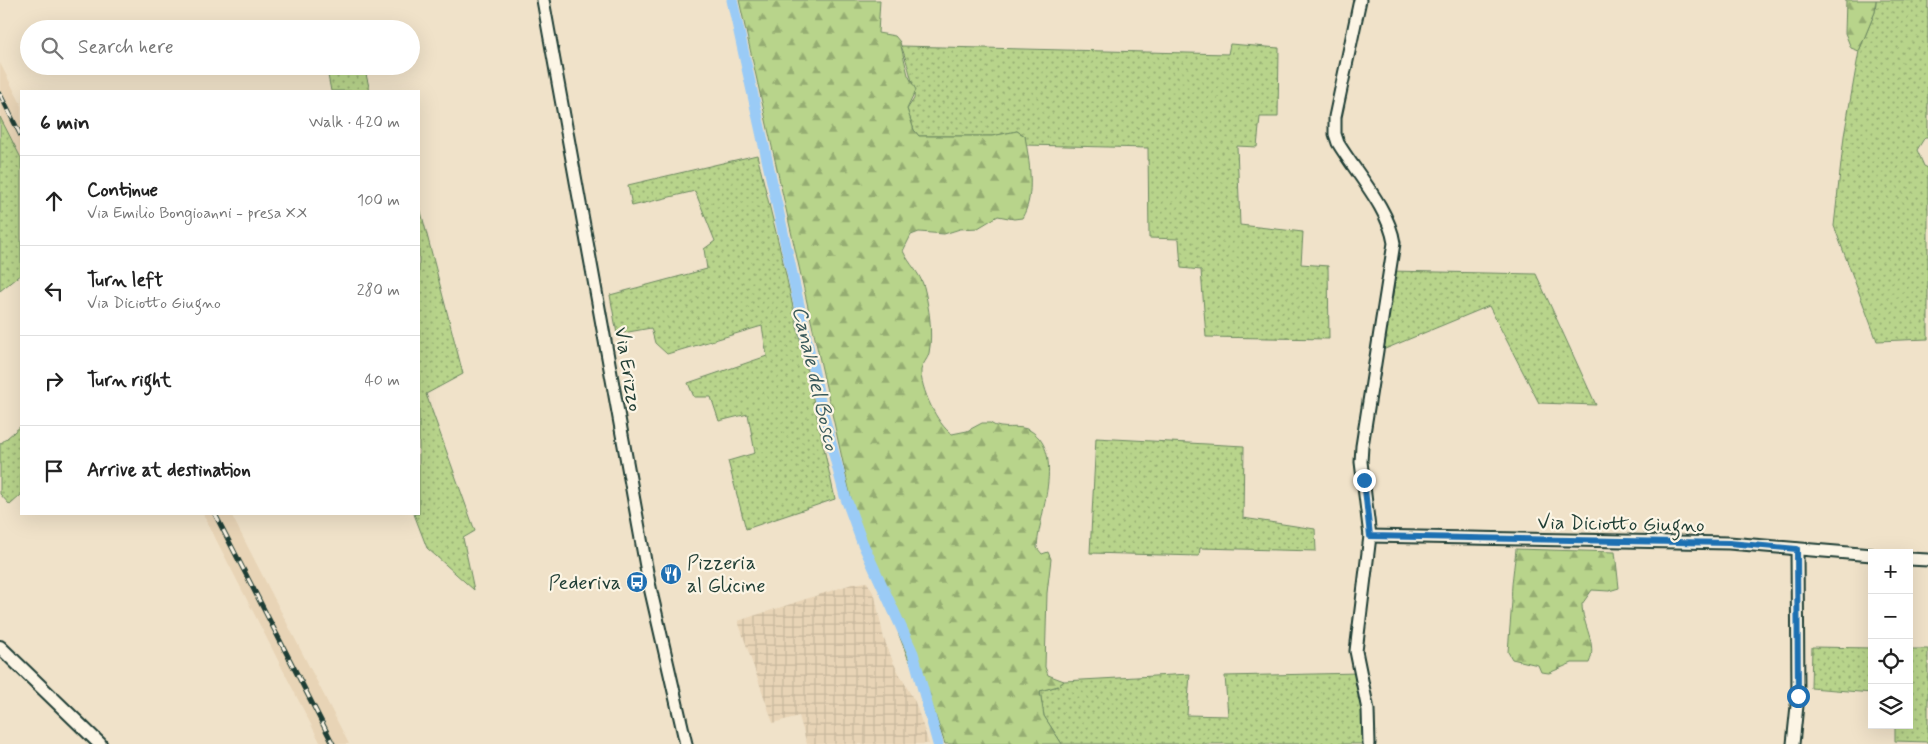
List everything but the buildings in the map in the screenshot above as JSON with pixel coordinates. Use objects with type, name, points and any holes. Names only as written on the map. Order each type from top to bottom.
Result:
[{"type":"main road","name":"Via Erizzo","points":[[543,0],[648,574],[686,744]]},
{"type":"main road","points":[[1360,0],[1335,117],[1335,134],[1342,150],[1383,213],[1390,227],[1394,243],[1361,462],[1370,536],[1356,651],[1368,710],[1369,744]]},
{"type":"main road","name":"Via Diciotto Giugno","points":[[1370,536],[1729,543],[1868,555]]},
{"type":"main road","points":[[1793,744],[1798,696],[1797,549]]},
{"type":"main road","points":[[1913,559],[1928,560]]},
{"type":"main road","points":[[0,647],[100,744]]},
{"type":"shaded area","points":[[0,63],[20,102],[20,156],[0,117]]},
{"type":"shaded area","points":[[204,515],[232,515],[349,744],[321,744]]},
{"type":"shaded area","points":[[867,582],[875,596],[884,639],[894,664],[915,702],[929,744],[807,744],[799,716],[773,723],[738,621],[852,584]]},
{"type":"green space","points":[[739,0],[880,0],[878,33],[895,36],[900,42],[908,75],[916,90],[907,109],[914,130],[919,136],[992,136],[1017,131],[1025,136],[1030,167],[1030,189],[1029,199],[1022,218],[1014,219],[998,216],[978,228],[960,229],[944,234],[919,232],[911,235],[903,251],[920,277],[926,295],[931,337],[928,355],[921,370],[921,377],[926,395],[941,423],[952,434],[967,431],[982,423],[990,423],[1000,427],[1026,429],[1031,431],[1041,441],[1047,454],[1048,486],[1037,548],[1042,554],[1048,552],[1051,559],[1047,593],[1045,667],[1048,675],[1064,681],[1058,686],[1040,691],[1044,716],[1062,744],[945,744],[929,696],[908,658],[899,635],[889,590],[867,548],[853,507]]},
{"type":"green space","points":[[1846,0],[1876,0],[1875,12],[1859,51],[1851,48],[1845,33]]},
{"type":"green space","points":[[1876,0],[1928,0],[1928,137],[1925,137],[1917,150],[1924,166],[1928,168],[1928,339],[1877,341],[1834,226],[1844,136],[1859,51],[1875,12]]},
{"type":"green space","points":[[1230,44],[1279,48],[1278,117],[1260,117],[1257,147],[1237,146],[1240,225],[1303,232],[1301,264],[1328,266],[1329,339],[1206,337],[1201,270],[1181,268],[1179,239],[1149,238],[1148,148],[1026,145],[1025,136],[1017,131],[992,136],[919,136],[914,130],[907,109],[914,99],[914,95],[910,73],[901,46],[1228,54]]},
{"type":"green space","points":[[328,75],[366,75],[370,90],[331,90]]},
{"type":"green space","points":[[0,117],[20,156],[20,275],[0,291]]},
{"type":"green space","points":[[757,155],[782,257],[835,499],[746,529],[728,461],[755,453],[748,414],[719,421],[711,397],[694,397],[688,383],[767,356],[762,326],[667,354],[655,343],[651,328],[617,334],[610,295],[707,269],[704,249],[715,241],[695,191],[632,206],[628,185]]},
{"type":"green space","points":[[420,208],[463,374],[426,394],[475,531],[463,538],[474,590],[427,548],[414,515],[420,515]]},
{"type":"green space","points":[[1389,271],[1536,274],[1596,405],[1539,403],[1489,306],[1373,354]]},
{"type":"green space","points":[[20,427],[20,496],[10,505],[0,494],[0,444]]},
{"type":"green space","points":[[1096,438],[1244,446],[1243,518],[1315,529],[1316,551],[1200,548],[1199,556],[1090,553]]},
{"type":"green space","points":[[1516,549],[1615,552],[1619,588],[1609,591],[1592,590],[1582,604],[1592,649],[1589,663],[1572,663],[1549,673],[1541,672],[1538,665],[1512,659],[1508,652]]},
{"type":"green space","points":[[1812,647],[1868,648],[1868,693],[1811,688]]},
{"type":"green space","points":[[1913,649],[1928,649],[1928,742],[1895,741],[1895,729],[1913,729]]},
{"type":"green space","points":[[1359,673],[1367,744],[1062,744],[1044,716],[1040,691],[1058,686],[1064,681],[1190,674],[1187,715],[1228,716],[1225,676]]},
{"type":"waterway","name":"Canale del Bosco","points":[[732,0],[821,405],[845,496],[862,542],[913,653],[938,744]]},
{"type":"railway","points":[[0,94],[20,134]]},
{"type":"railway","points":[[216,515],[333,744]]},
{"type":"place","name":"Pizzeria al Glicine","points":[[671,574]]},
{"type":"place","name":"Pederiva","points":[[637,582]]},
{"type":"route","points":[[1364,480],[1370,536],[1729,543],[1797,549],[1798,696]]}]
